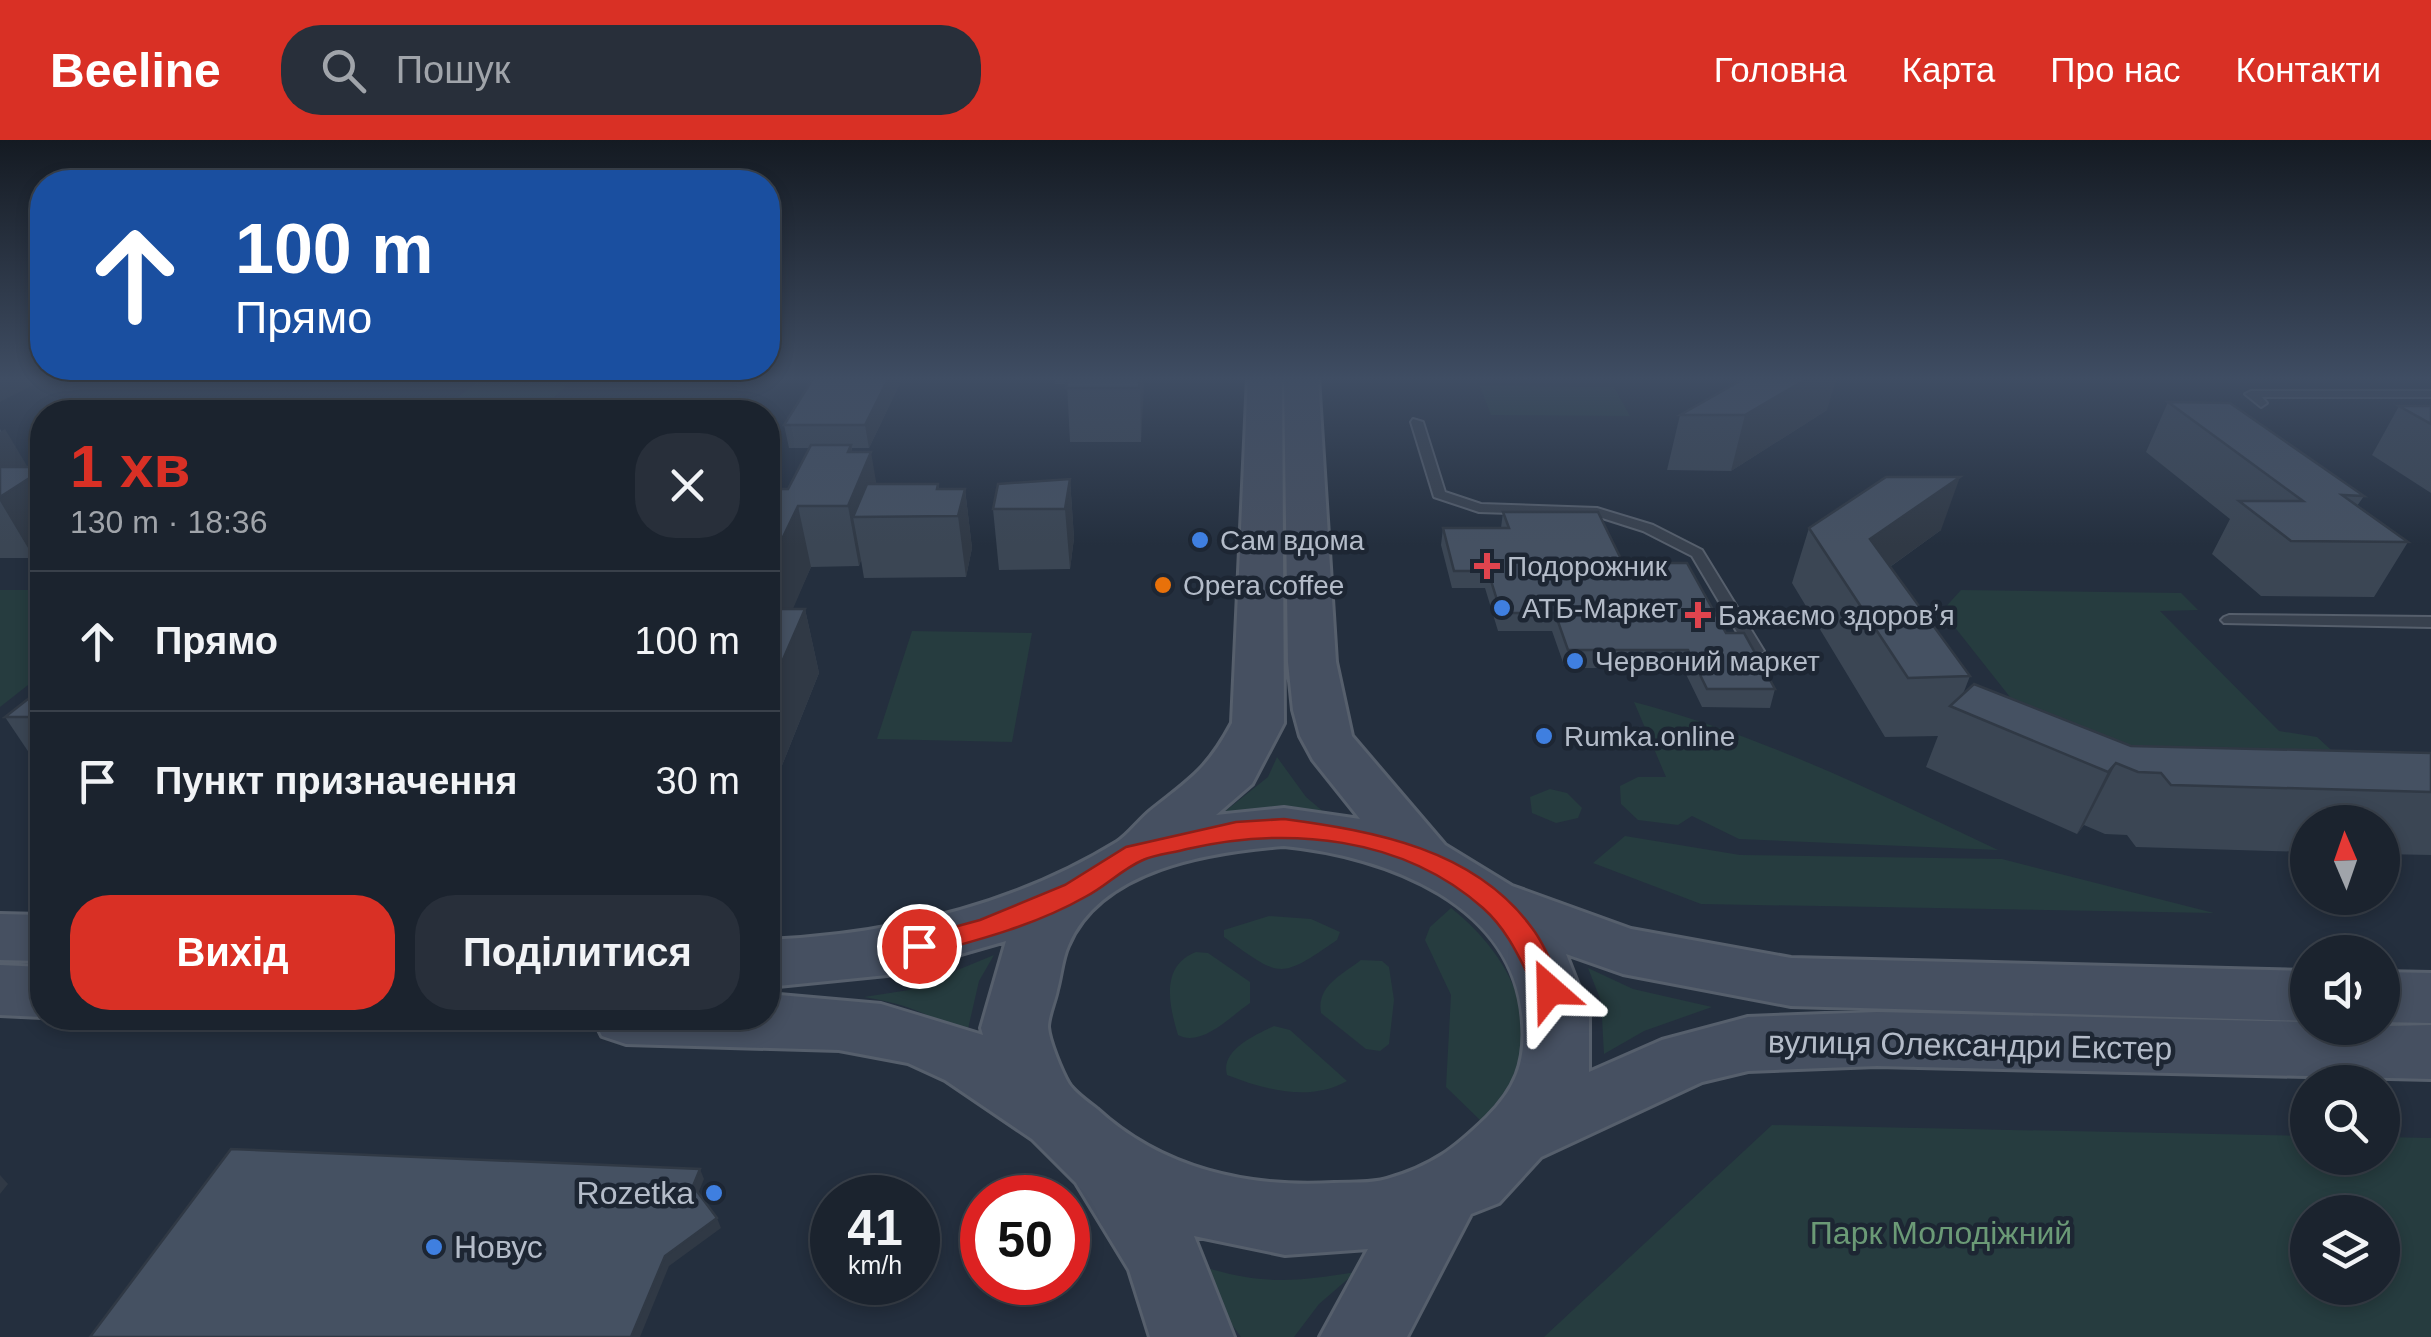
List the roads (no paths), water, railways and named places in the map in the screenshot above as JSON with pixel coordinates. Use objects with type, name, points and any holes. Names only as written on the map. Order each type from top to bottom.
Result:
[{"type":"main road","points":[[780,962],[872,958],[988,928],[1074,892],[1135,853],[1233,772],[1258,723],[1264,433]]},
{"type":"main road","points":[[1303,433],[1312,662],[1318,710],[1326,736],[1340,760],[1422,857]]},
{"type":"main road","points":[[780,1023],[832,1025],[895,1034],[958,1054],[1073,1140],[1184,1208],[1247,1225],[1330,1228],[1378,1222],[1438,1203],[1489,1172],[1527,1132],[1549,1093],[1558,1051],[1556,1010],[1537,958],[1493,902],[1422,857],[1378,840],[1284,827],[1236,830],[1135,853]]},
{"type":"main road","points":[[1074,892],[1030,956],[1018,988],[1013,1024],[1019,1054],[1073,1140],[1141,1212],[1177,1279],[1192,1337]]},
{"type":"main road","name":"вулиця Олександри Екстер","points":[[1493,902],[1623,951],[1791,982],[2290,996]]},
{"type":"main road","points":[[0,937],[30,938]]},
{"type":"main road","points":[[0,990],[30,991]]},
{"type":"main road","points":[[2400,997],[2431,998]]},
{"type":"main road","name":"вулиця Олександри Екстер","points":[[1527,1132],[1686,1060],[1748,1044],[1860,1039],[2431,1052]]},
{"type":"main road","points":[[1362,1337],[1438,1203]]},
{"type":"lane","points":[[1420,433],[1439,494],[1511,512],[1597,512],[1648,528],[1697,554],[1756,652]]},
{"type":"lane","points":[[2229,620],[2431,622]]},
{"type":"place","name":"Сам вдома","points":[[1200,540]]},
{"type":"place","name":"Подорожник","points":[[1487,566]]},
{"type":"place","name":"Opera coffee","points":[[1163,585]]},
{"type":"place","name":"АТБ-Маркет","points":[[1502,608]]},
{"type":"place","name":"Бажаємо здоровʼя","points":[[1698,615]]},
{"type":"place","name":"Червоний маркет","points":[[1575,661]]},
{"type":"place","name":"Rumka.online","points":[[1544,736]]},
{"type":"place","name":"Rozetka","points":[[714,1193]]},
{"type":"place","name":"Новус","points":[[434,1247]]},
{"type":"park label","name":"Парк Молодіжний","points":[[1941,1233]]}]
